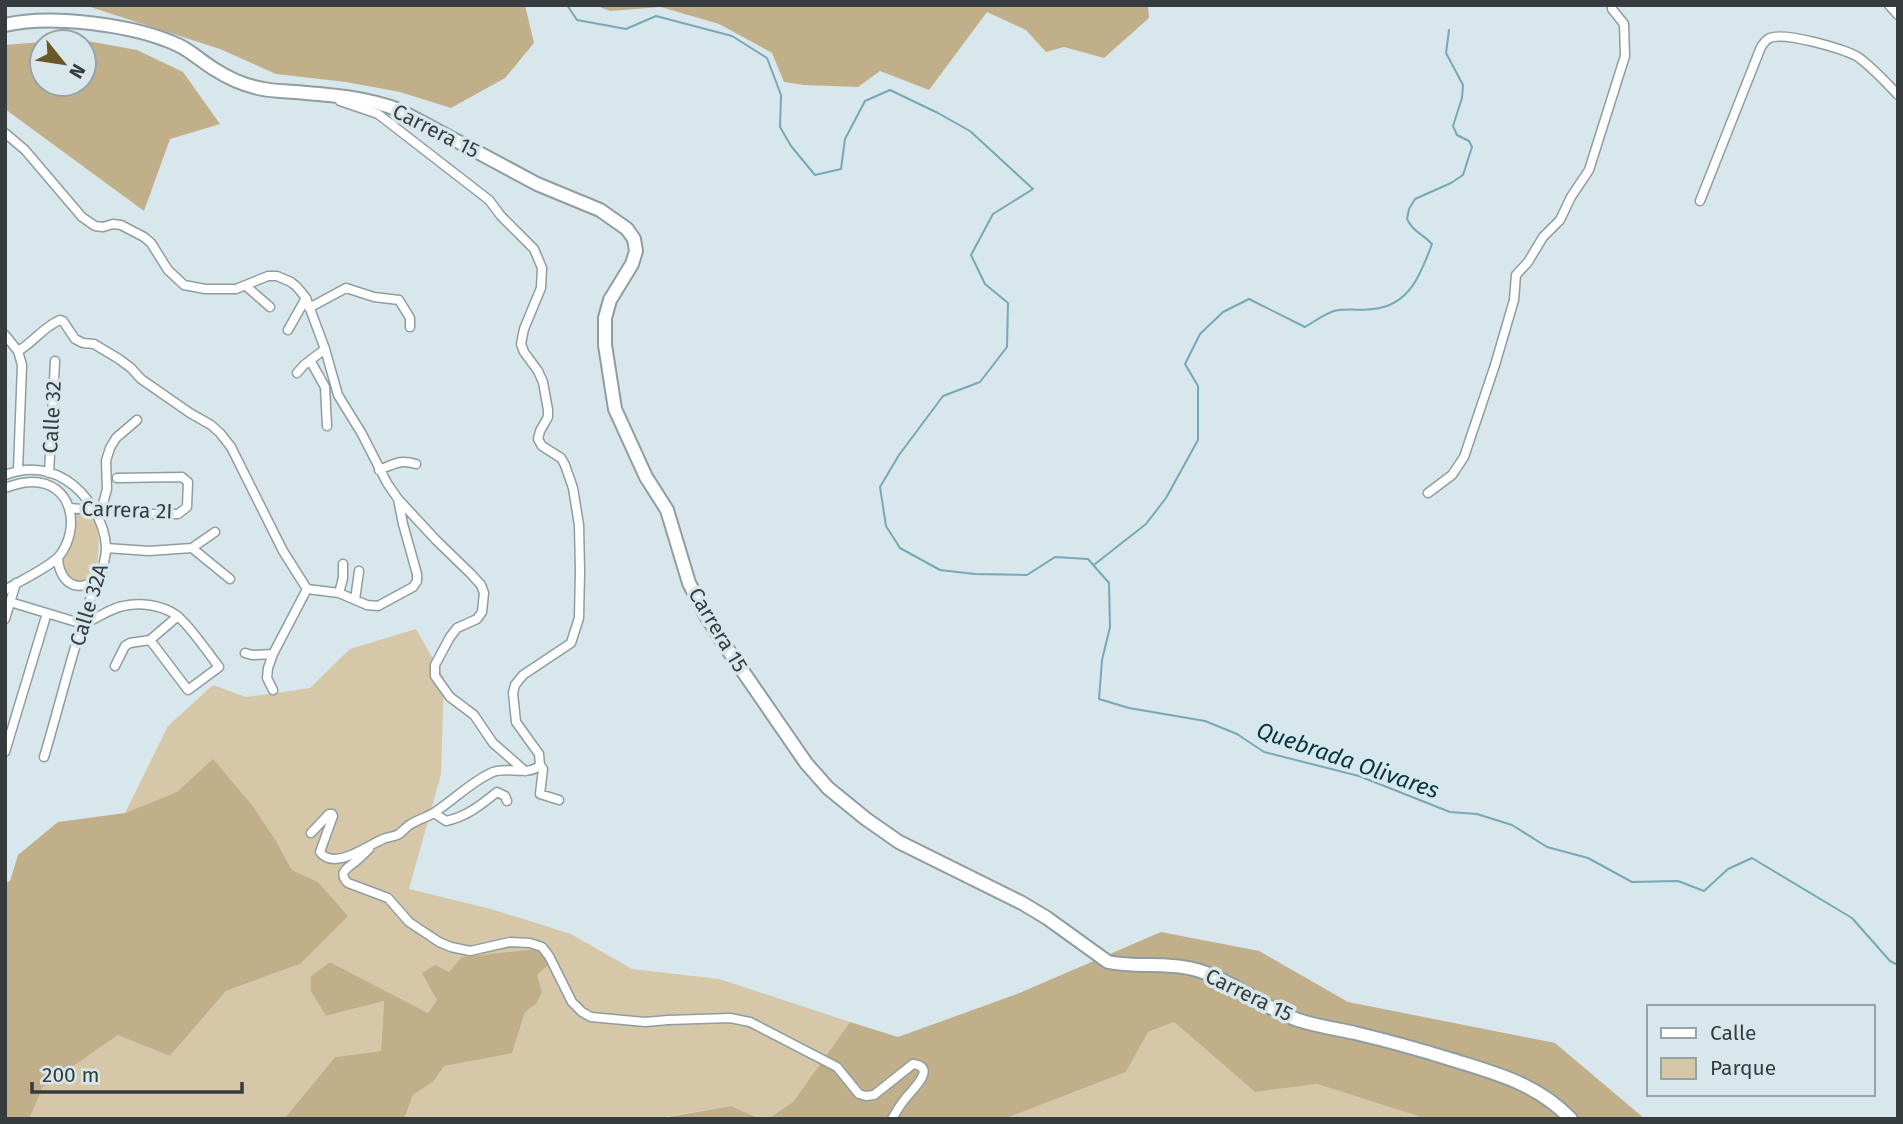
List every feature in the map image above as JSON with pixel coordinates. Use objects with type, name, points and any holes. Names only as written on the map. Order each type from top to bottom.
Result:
[{"type":"main road","name":"Carrera 15","points":[[5,25],[56,20],[114,27],[178,45],[213,69],[241,83],[262,89],[377,101],[399,110],[537,184],[600,210],[627,229],[634,239],[636,251],[632,264],[610,300],[605,317],[605,345],[615,410],[646,477],[667,510],[688,583],[722,642],[806,763],[828,788],[900,842],[986,884],[1047,918],[1108,962],[1119,965],[1171,965],[1194,969],[1299,1020],[1394,1042],[1521,1082],[1552,1102],[1571,1119]]},
{"type":"street","points":[[1428,493],[1452,475],[1464,457],[1514,300],[1516,275],[1528,262],[1542,237],[1560,220],[1589,170],[1625,56],[1625,24],[1612,9],[1612,5]]},
{"type":"street","points":[[1889,5],[1898,15]]},
{"type":"street","points":[[1700,201],[1761,47],[1768,39],[1780,36],[1828,45],[1855,55],[1876,71],[1898,95]]},
{"type":"street","points":[[321,94],[378,114],[471,185],[489,200],[501,216],[529,243],[542,268],[541,288],[524,329],[521,344],[543,382],[548,417],[538,439],[542,446],[561,458],[573,488],[579,525],[579,618],[571,643],[523,675],[515,685],[513,693],[516,722],[539,754],[543,769],[540,794],[559,800]]},
{"type":"street","points":[[5,133],[25,150],[82,218],[95,226],[121,225],[144,237],[151,243],[168,270],[184,285],[205,289],[236,289],[268,276],[277,276],[291,282],[306,298],[338,395],[362,434],[379,470],[398,499],[471,574],[484,593],[482,612],[477,619],[457,628],[450,637],[435,665],[435,676],[450,697],[474,715],[493,743],[525,771]]},
{"type":"street","points":[[246,286],[270,307]]},
{"type":"street","points":[[309,308],[346,288],[374,297],[399,300],[410,318],[410,327]]},
{"type":"street","points":[[288,330],[306,298]]},
{"type":"street","points":[[18,351],[47,326],[60,320],[67,325],[75,339],[94,344],[112,354],[141,379],[190,414],[211,425],[231,447],[283,551],[307,589]]},
{"type":"street","points":[[5,335],[18,351],[22,365],[18,470]]},
{"type":"street","points":[[297,373],[325,349]]},
{"type":"street","points":[[310,360],[325,387],[327,426]]},
{"type":"street","name":"Calle 32","points":[[49,473],[55,361]]},
{"type":"street","name":"Calle 32A","points":[[97,510],[107,489],[106,461],[110,448],[116,438],[137,420]]},
{"type":"street","points":[[379,470],[397,462],[416,464]]},
{"type":"street","points":[[5,475],[18,470],[49,473]]},
{"type":"street","name":"Calle 32A","points":[[44,757],[106,548],[97,510],[76,487],[49,473]]},
{"type":"street","name":"Carrera 2I","points":[[70,508],[178,514],[187,507],[188,482],[182,477],[117,478]]},
{"type":"street","points":[[5,488],[32,482],[49,485],[61,494],[70,508]]},
{"type":"street","points":[[307,589],[340,593],[367,606],[378,606],[413,587],[417,574],[402,524],[398,499]]},
{"type":"street","name":"Calle 32A","points":[[58,558],[70,536],[70,508]]},
{"type":"street","points":[[106,548],[149,551],[192,548],[215,532]]},
{"type":"street","points":[[192,548],[230,579]]},
{"type":"street","points":[[5,590],[58,558],[62,575],[76,586],[92,582],[100,574]]},
{"type":"street","points":[[340,593],[343,564]]},
{"type":"street","points":[[355,600],[359,571]]},
{"type":"street","points":[[5,619],[16,583]]},
{"type":"street","points":[[273,691],[267,678],[268,668],[307,589]]},
{"type":"street","points":[[10,602],[83,624],[111,609],[126,605],[145,604],[167,610],[178,616],[219,667],[188,690],[150,640]]},
{"type":"street","points":[[86,609],[100,615]]},
{"type":"street","points":[[5,752],[47,613]]},
{"type":"street","points":[[115,667],[125,646],[150,640],[178,616]]},
{"type":"street","points":[[245,653],[273,654]]},
{"type":"street","points":[[311,833],[332,814],[320,852],[327,859],[333,860],[399,834],[410,824],[434,813],[480,779],[496,771],[525,771],[536,769],[540,765]]},
{"type":"street","points":[[434,813],[446,821],[457,819],[497,792],[505,796],[507,801]]},
{"type":"street","points":[[374,844],[347,868],[343,874],[348,883],[388,898],[408,922],[451,947],[470,951],[510,942],[542,947],[572,1002],[591,1017],[645,1022],[730,1018],[750,1022],[837,1066],[859,1094],[866,1096],[874,1095],[912,1064],[922,1067],[924,1072],[920,1080],[892,1119]]},
{"type":"green space","points":[[74,509],[92,511],[98,535],[94,576],[81,585],[68,579],[61,562],[75,532]]},
{"type":"green space","points":[[416,629],[444,678],[441,774],[409,889],[491,909],[571,934],[632,969],[719,979],[850,1022],[793,1102],[768,1119],[760,1119],[731,1106],[651,1119],[404,1119],[413,1095],[434,1081],[444,1066],[512,1052],[525,1012],[536,1004],[537,975],[547,965],[437,1000],[428,1013],[330,962],[311,976],[311,992],[326,1016],[384,1001],[381,1051],[335,1057],[284,1119],[29,1119],[43,1087],[118,1034],[170,1056],[226,991],[300,964],[318,882],[292,870],[252,805],[178,792],[125,813],[168,726],[213,685],[246,697],[310,688],[350,649]]},
{"type":"green space","points":[[1174,1022],[1255,1092],[1317,1084],[1427,1119],[1004,1119],[1126,1072],[1148,1032]]},
{"type":"shaded area","points":[[84,5],[525,5],[534,43],[505,78],[451,108],[400,92],[346,82],[276,74],[220,49]]},
{"type":"shaded area","points":[[595,5],[1148,5],[1149,18],[1104,58],[1064,47],[1046,52],[1026,30],[987,12],[929,90],[880,71],[858,87],[784,82],[772,53],[719,24],[661,7],[610,11]]},
{"type":"shaded area","points":[[28,43],[28,98],[98,98],[98,43],[137,50],[183,72],[220,124],[170,139],[144,211],[5,109],[5,45]]},
{"type":"shaded area","points":[[213,759],[252,805],[292,870],[318,882],[348,916],[300,964],[226,991],[170,1056],[118,1035],[43,1087],[29,1119],[5,1119],[5,883],[10,881],[18,855],[58,822],[125,813],[177,792]]},
{"type":"shaded area","points":[[1161,932],[1259,951],[1348,1002],[1555,1043],[1645,1119],[1427,1119],[1317,1084],[1255,1092],[1174,1022],[1148,1032],[1126,1072],[1004,1119],[768,1119],[793,1102],[850,1022],[898,1037],[1017,994]]},
{"type":"shaded area","points":[[539,949],[548,965],[537,975],[542,992],[536,1004],[525,1012],[512,1053],[444,1066],[434,1081],[413,1095],[404,1119],[284,1119],[335,1057],[381,1051],[384,1001],[326,1016],[311,992],[311,976],[330,962],[428,1013],[437,1000],[422,973],[435,965],[449,972],[462,957]]},
{"type":"shaded area","points":[[731,1106],[760,1119],[651,1119],[662,1118]]},
{"type":"waterway","name":"Quebrada Olivares","points":[[567,5],[577,20],[626,29],[656,16],[732,36],[767,58],[781,95],[780,127],[791,146],[815,175],[841,169],[845,139],[865,101],[890,90],[970,131],[1033,189],[993,214],[971,255],[985,284],[1008,303],[1007,347],[980,382],[943,396],[899,455],[880,487],[886,526],[900,548],[940,570],[1027,575],[1055,557],[1088,559],[1109,583],[1110,627],[1102,660],[1099,699],[1129,708],[1205,721],[1237,734],[1264,752],[1359,776],[1450,812],[1477,814],[1512,825],[1547,847],[1588,858],[1632,882],[1678,881],[1704,891],[1728,869],[1752,858],[1852,918],[1890,961],[1898,965]]},
{"type":"waterway","points":[[1095,564],[1146,524],[1166,498],[1198,440],[1198,386],[1185,364],[1200,334],[1223,312],[1249,299],[1305,327],[1334,311],[1385,307],[1396,302],[1412,287],[1432,244],[1410,224],[1407,219],[1409,209],[1415,199],[1463,175],[1472,147],[1469,141],[1457,135],[1453,126],[1462,98],[1463,85],[1446,53],[1449,30]]}]
